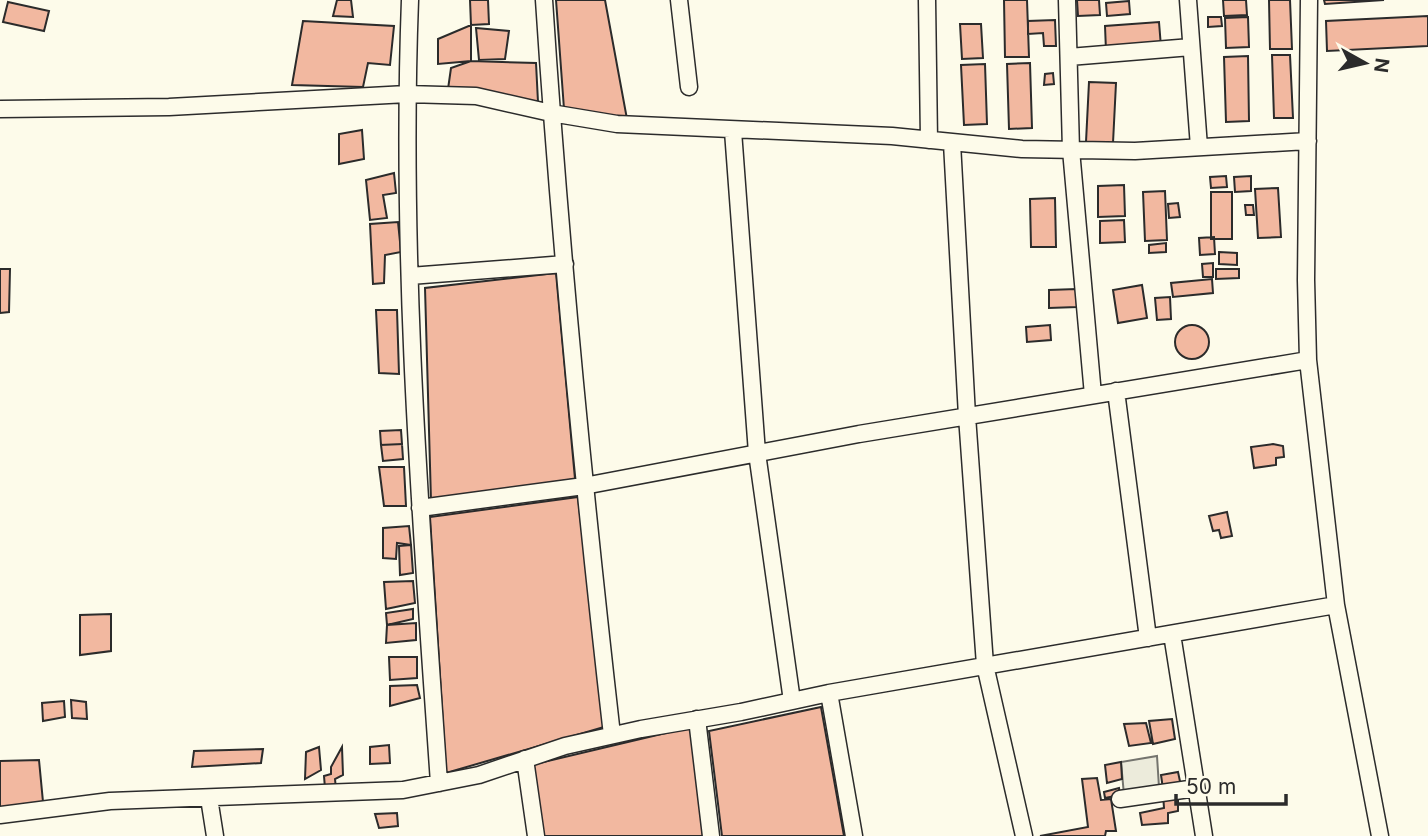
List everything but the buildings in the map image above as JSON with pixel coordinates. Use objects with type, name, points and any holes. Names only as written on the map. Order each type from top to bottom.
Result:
[{"type":"street","points":[[410,0],[407,93],[411,276],[421,508],[439,783]]},
{"type":"street","points":[[544,0],[551,113],[584,486],[612,735]]},
{"type":"street","points":[[679,0],[689,87]]},
{"type":"street","points":[[927,0],[929,140]]},
{"type":"street","points":[[1068,0],[1071,150],[1093,395]]},
{"type":"street","points":[[1188,0],[1199,148]]},
{"type":"street","points":[[1309,0],[1306,280],[1308,360],[1336,605],[1380,836]]},
{"type":"street","points":[[1069,57],[1191,47]]},
{"type":"street","points":[[0,109],[181,106],[407,93],[476,96],[617,124],[892,136],[1022,149],[1135,151],[1308,141]]},
{"type":"street","points":[[733,131],[757,453],[792,701]]},
{"type":"street","points":[[952,142],[967,416],[985,665],[1024,836]]},
{"type":"street","points":[[411,276],[565,264]]},
{"type":"street","points":[[421,508],[584,486],[967,416],[1308,360]]},
{"type":"street","points":[[1116,391],[1149,638]]},
{"type":"street","points":[[0,816],[110,801],[403,790],[479,775],[565,746],[612,735],[828,693],[1336,605]]},
{"type":"street","points":[[1172,634],[1203,836]]},
{"type":"street","points":[[828,693],[854,836]]},
{"type":"street","points":[[697,719],[710,836]]},
{"type":"street","points":[[525,760],[536,836]]},
{"type":"street","points":[[1120,799],[1196,789]]},
{"type":"street","points":[[209,798],[215,836]]},
{"type":"shaded area","points":[[1157,756],[1159,787],[1124,795],[1121,762]]}]
